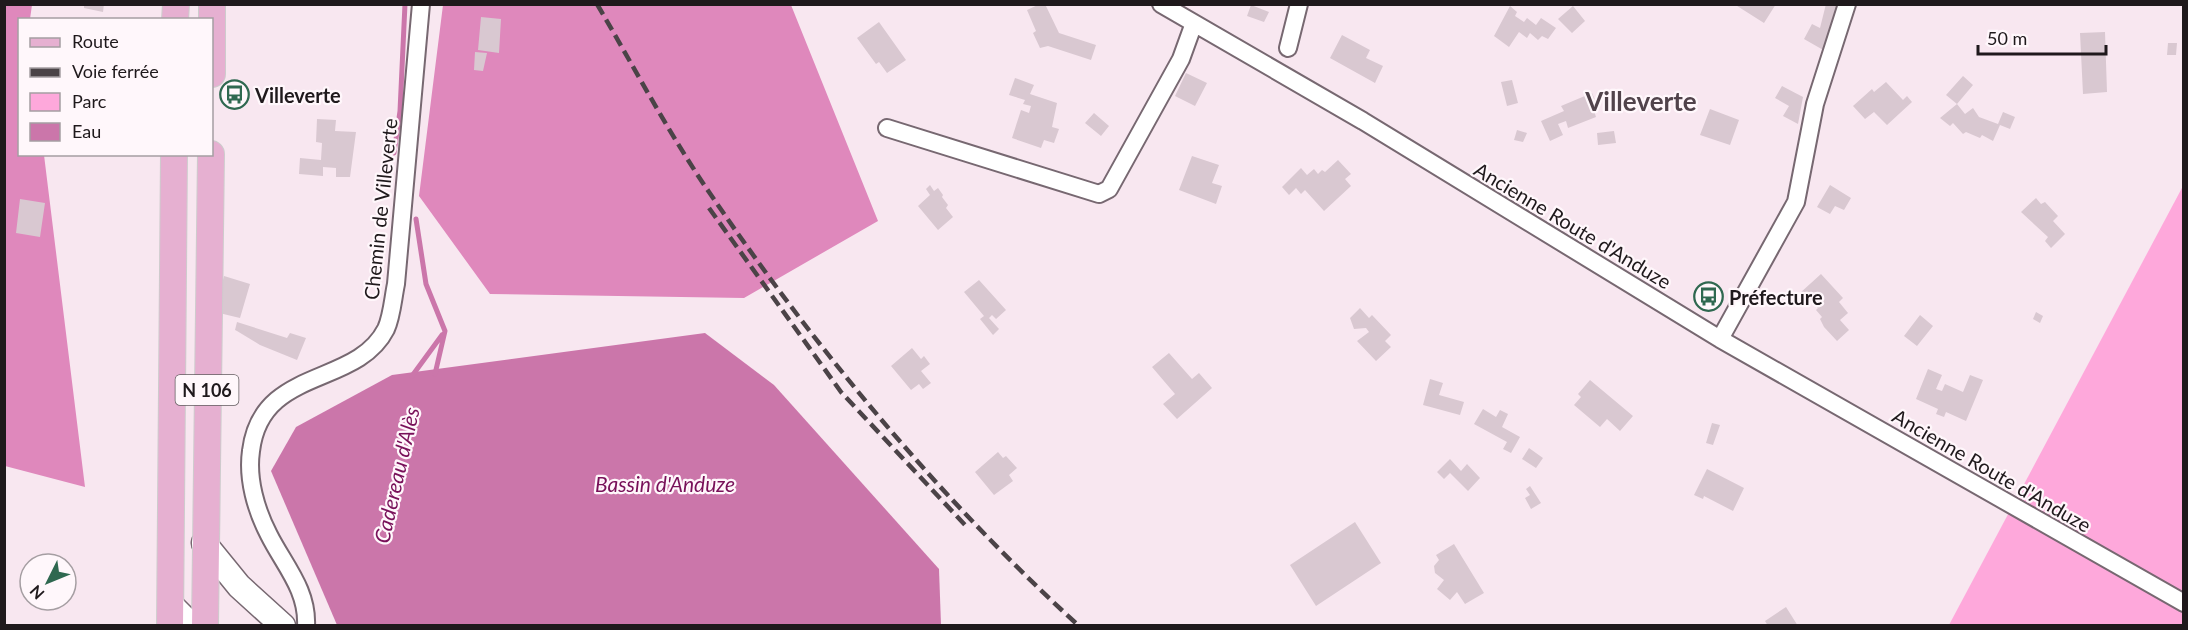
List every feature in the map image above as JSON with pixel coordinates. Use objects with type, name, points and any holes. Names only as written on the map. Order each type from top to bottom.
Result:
[{"type":"main road","name":"N 106","points":[[170,615],[174,156]]},
{"type":"main road","name":"N 106","points":[[205,626],[204,543],[211,156]]},
{"type":"main road","points":[[204,543],[238,586],[283,626]]},
{"type":"main road","points":[[170,615],[192,626]]},
{"type":"street","name":"Chemin de Villeverte","points":[[306,626],[300,588],[268,534],[257,506],[250,470],[253,438],[259,421],[282,396],[350,361],[366,350],[386,329],[396,284],[421,4]]},
{"type":"street","name":"Ancienne Route d'Anduze","points":[[1161,4],[1363,121],[1720,339],[2184,603]]},
{"type":"street","points":[[1287,48],[1299,4]]},
{"type":"street","points":[[1720,339],[1796,202],[1815,104],[1847,4]]},
{"type":"street","points":[[887,128],[1099,194],[1109,189],[1181,59],[1194,23]]},
{"type":"green space","points":[[2183,186],[2183,625],[1949,625]]},
{"type":"shaded area","points":[[4,5],[32,5],[30,18],[18,18],[18,156],[44,156],[85,487],[5,466]]},
{"type":"shaded area","points":[[443,5],[791,5],[878,221],[744,298],[490,294],[419,196]]},
{"type":"water","name":"Bassin d'Anduze","points":[[705,333],[774,385],[939,569],[941,625],[337,625],[271,471],[296,427],[392,375]]},
{"type":"building","points":[[84,4],[104,4],[103,12],[84,8]]},
{"type":"building","points":[[1045,4],[1059,33],[1096,45],[1091,60],[1048,46],[1040,48],[1027,10]]},
{"type":"building","points":[[1734,4],[1776,4],[1764,23]]},
{"type":"building","points":[[1826,4],[1839,4],[1825,51],[1804,39],[1812,24],[1820,28]]},
{"type":"building","points":[[1251,5],[1269,12],[1264,22],[1247,16]]},
{"type":"building","points":[[1510,6],[1517,12],[1515,16],[1524,22],[1527,18],[1536,25],[1541,18],[1556,28],[1548,39],[1542,36],[1538,40],[1530,33],[1527,38],[1519,32],[1509,47],[1494,36]]},
{"type":"building","points":[[1573,6],[1585,21],[1572,33],[1558,19]]},
{"type":"building","points":[[481,17],[501,19],[499,53],[478,50]]},
{"type":"building","points":[[879,22],[906,60],[887,73],[879,62],[876,64],[857,38]]},
{"type":"building","points":[[2105,32],[2107,92],[2083,94],[2080,33]]},
{"type":"building","points":[[1342,35],[1370,50],[1366,58],[1383,66],[1375,83],[1330,58]]},
{"type":"building","points":[[2168,43],[2177,43],[2176,55],[2167,55]]},
{"type":"building","points":[[475,52],[487,53],[483,71],[474,70]]},
{"type":"building","points":[[1186,73],[1207,83],[1195,106],[1175,96]]},
{"type":"building","points":[[1963,76],[1973,85],[1957,104],[1946,95]]},
{"type":"building","points":[[1015,78],[1034,85],[1030,94],[1057,103],[1052,127],[1059,129],[1054,143],[1044,140],[1041,148],[1012,138],[1021,110],[1029,113],[1031,106],[1023,104],[1025,100],[1009,95]]},
{"type":"building","points":[[1512,80],[1518,103],[1507,106],[1501,82]]},
{"type":"building","points":[[1886,82],[1903,100],[1907,96],[1912,102],[1887,125],[1874,112],[1865,119],[1853,106],[1872,89],[1874,92]]},
{"type":"building","points":[[1782,86],[1803,97],[1798,124],[1783,116],[1789,106],[1775,98]]},
{"type":"building","points":[[1592,93],[1597,105],[1593,107],[1596,117],[1568,128],[1566,121],[1558,124],[1563,135],[1550,141],[1541,121],[1564,111],[1561,106]]},
{"type":"building","points":[[1957,104],[1965,114],[1973,108],[1979,117],[1998,124],[2003,112],[2015,117],[2010,129],[2000,125],[1993,141],[1982,135],[1980,138],[1966,132],[1963,134],[1953,123],[1950,126],[1940,118]]},
{"type":"building","points":[[1710,109],[1739,120],[1730,145],[1700,135]]},
{"type":"building","points":[[1094,113],[1109,126],[1101,136],[1085,123]]},
{"type":"building","points":[[317,119],[336,120],[335,131],[356,132],[350,177],[336,177],[336,168],[323,167],[323,176],[299,174],[300,158],[321,160],[322,143],[316,142]]},
{"type":"building","points":[[1517,130],[1527,133],[1523,142],[1514,140]]},
{"type":"building","points":[[1614,131],[1616,143],[1598,145],[1597,133]]},
{"type":"building","points":[[1192,156],[1219,165],[1212,183],[1222,186],[1216,204],[1179,190]]},
{"type":"building","points":[[1338,160],[1351,174],[1345,179],[1351,186],[1324,211],[1305,190],[1301,194],[1296,188],[1289,195],[1282,187],[1301,168],[1307,175],[1314,169],[1318,174],[1322,170],[1325,172]]},
{"type":"building","points":[[930,185],[934,191],[938,188],[948,205],[946,208],[953,217],[938,230],[918,206],[930,195],[926,189]]},
{"type":"building","points":[[1830,185],[1851,198],[1844,210],[1835,206],[1830,214],[1817,207]]},
{"type":"building","points":[[2036,198],[2041,204],[2045,202],[2058,216],[2053,221],[2065,234],[2051,248],[2045,241],[2048,237],[2021,212]]},
{"type":"building","points":[[20,199],[45,203],[40,237],[16,233]]},
{"type":"building","points":[[1821,274],[1843,298],[1839,302],[1848,313],[1840,320],[1849,330],[1837,341],[1824,327],[1820,319],[1822,317],[1816,310],[1818,308],[1800,293]]},
{"type":"building","points":[[224,276],[250,284],[240,318],[215,312]]},
{"type":"building","points":[[979,280],[1006,310],[996,319],[992,315],[989,318],[999,329],[993,335],[980,319],[984,316],[964,292]]},
{"type":"building","points":[[1360,308],[1369,318],[1372,315],[1391,335],[1385,341],[1391,347],[1376,361],[1357,341],[1369,332],[1366,328],[1354,329],[1350,318]]},
{"type":"building","points":[[2036,312],[2043,316],[2040,323],[2033,319]]},
{"type":"building","points":[[1920,315],[1933,326],[1917,346],[1904,336]]},
{"type":"building","points":[[237,322],[287,338],[290,333],[306,338],[297,360],[260,345],[235,330]]},
{"type":"building","points":[[912,348],[921,359],[924,356],[930,364],[921,371],[931,383],[923,389],[919,384],[911,390],[891,366]]},
{"type":"building","points":[[1169,353],[1192,379],[1199,373],[1212,388],[1177,419],[1163,404],[1175,394],[1152,367]]},
{"type":"building","points":[[1928,369],[1942,375],[1936,389],[1942,391],[1945,384],[1963,392],[1970,375],[1983,380],[1966,421],[1946,412],[1944,417],[1936,414],[1938,409],[1916,399]]},
{"type":"building","points":[[1430,379],[1443,383],[1439,395],[1464,402],[1460,415],[1423,405]]},
{"type":"building","points":[[1590,380],[1633,416],[1620,431],[1607,419],[1600,427],[1574,405],[1581,397],[1578,394]]},
{"type":"building","points":[[1483,409],[1496,417],[1500,410],[1508,414],[1502,427],[1520,437],[1511,453],[1503,449],[1507,442],[1474,424]]},
{"type":"building","points":[[1712,423],[1720,425],[1713,445],[1706,443]]},
{"type":"building","points":[[1529,448],[1543,458],[1536,468],[1522,459]]},
{"type":"building","points":[[998,452],[1003,458],[1006,456],[1017,468],[1009,475],[1013,481],[994,495],[975,472]]},
{"type":"building","points":[[1450,459],[1461,471],[1467,464],[1480,478],[1468,491],[1450,473],[1444,479],[1437,472]]},
{"type":"building","points":[[1707,469],[1744,488],[1733,511],[1704,496],[1703,499],[1694,495]]},
{"type":"building","points":[[1530,486],[1541,503],[1531,509],[1525,498],[1530,495],[1526,489]]},
{"type":"building","points":[[1355,522],[1381,563],[1316,606],[1290,565]]},
{"type":"building","points":[[1454,544],[1484,593],[1465,604],[1457,592],[1450,600],[1437,589],[1444,580],[1435,573],[1434,566],[1439,560],[1436,555]]},
{"type":"building","points":[[1786,607],[1798,626],[1768,626],[1765,621]]},
{"type":"waterway","name":"Cadereau d'Alès","points":[[394,153],[400,111],[405,4]]},
{"type":"waterway","name":"Cadereau d'Alès","points":[[416,219],[426,284],[445,331],[435,374]]},
{"type":"waterway","name":"Cadereau d'Alès","points":[[412,376],[442,335]]},
{"type":"railway","points":[[597,4],[694,169],[792,308],[881,420],[928,473],[1027,577],[1079,626]]},
{"type":"railway","points":[[709,208],[841,392],[965,525]]},
{"type":"place","name":"Villeverte","points":[[234,95]]},
{"type":"place","name":"Préfecture","points":[[1708,297]]},
{"type":"district","name":"Villeverte","points":[[1641,101]]}]
